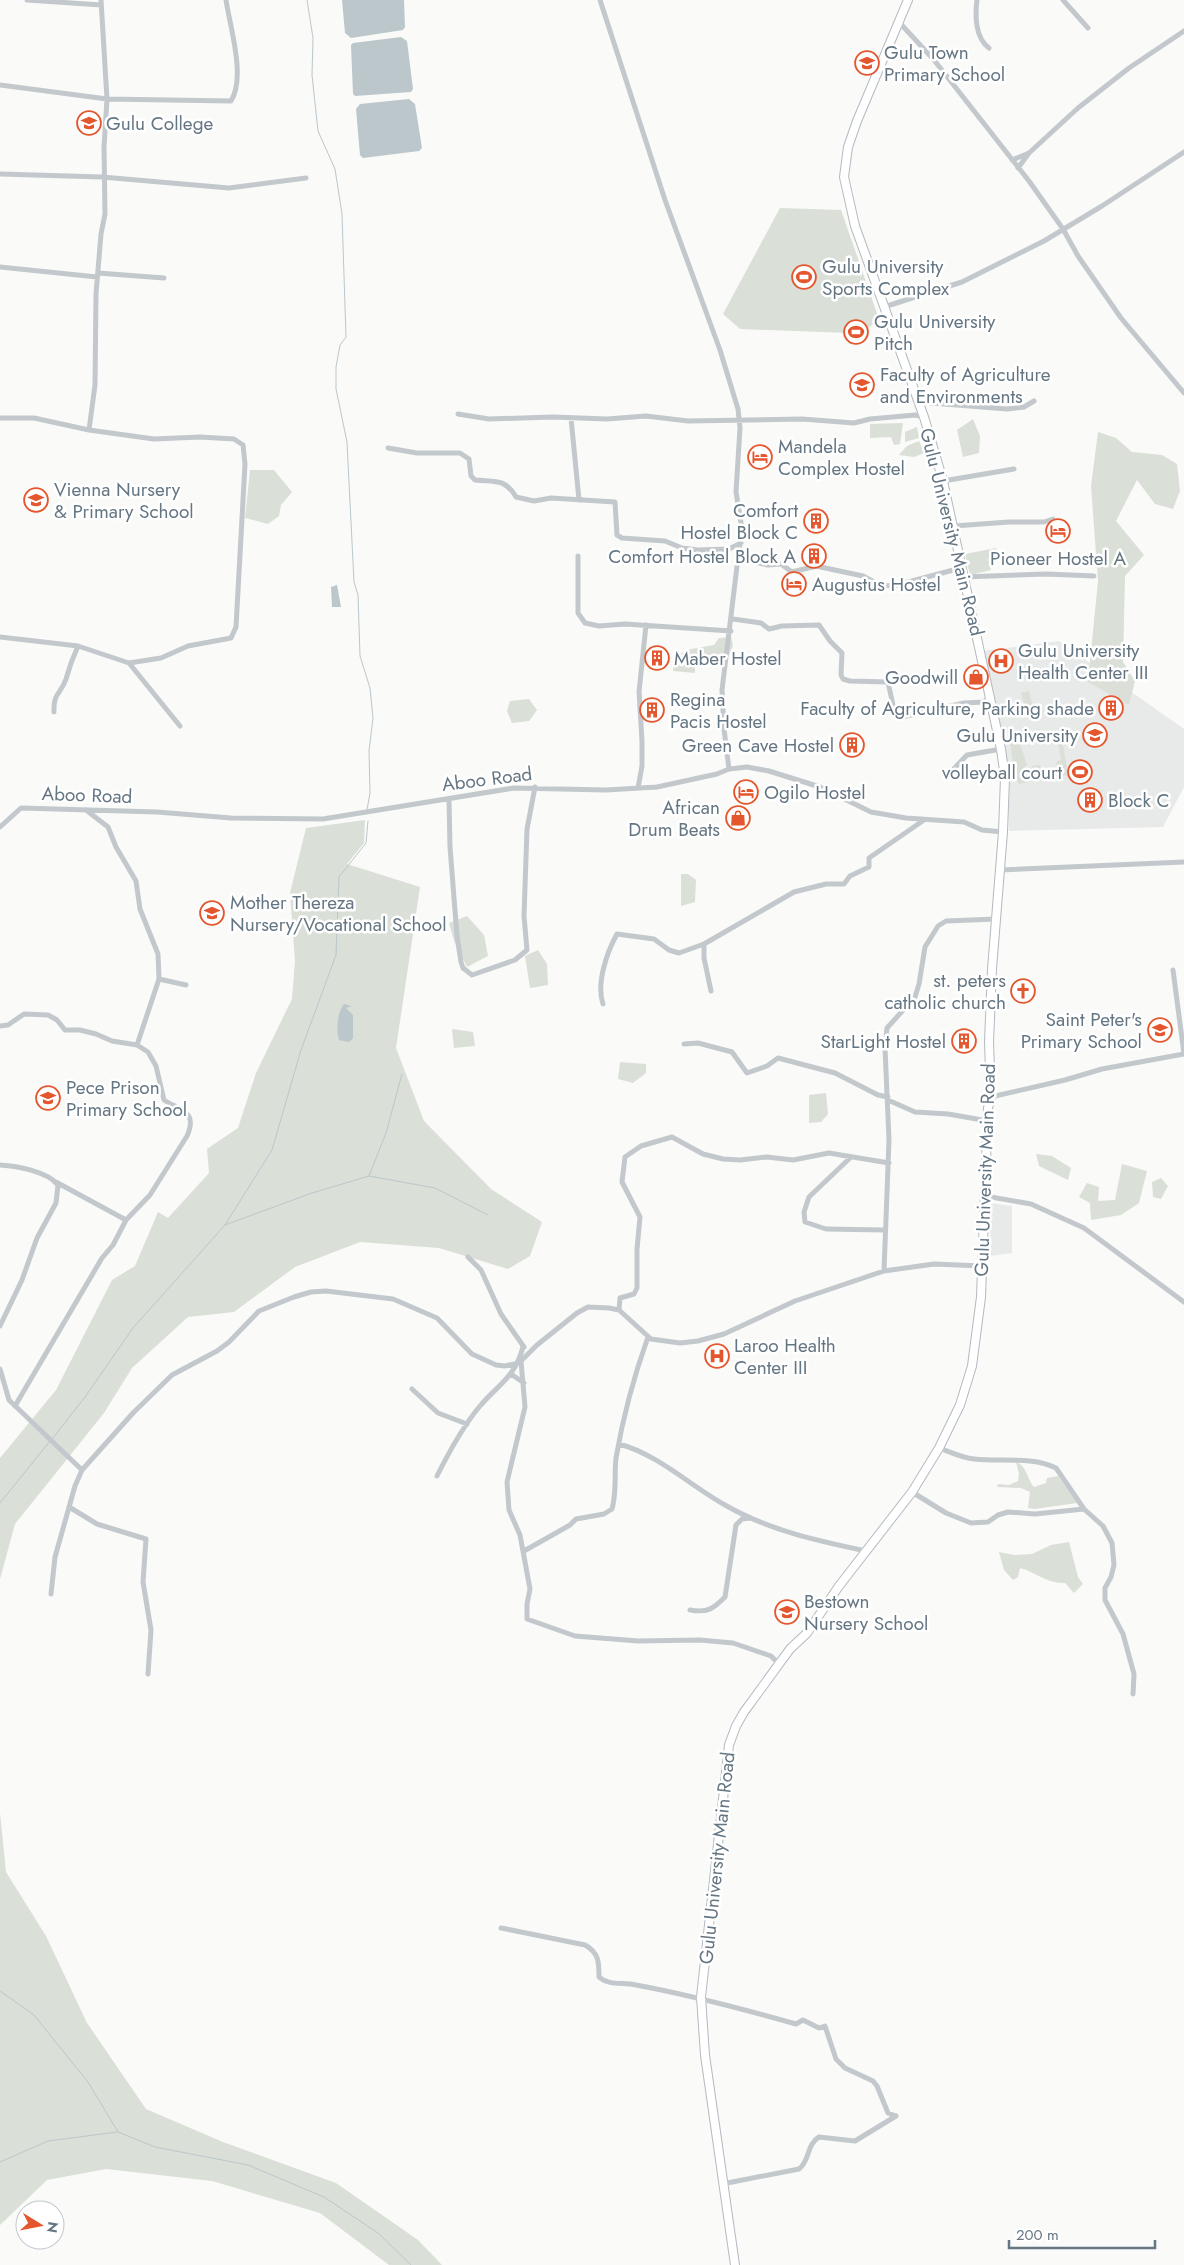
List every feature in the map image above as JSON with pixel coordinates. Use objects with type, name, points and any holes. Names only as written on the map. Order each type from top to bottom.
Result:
[{"type":"street","points":[[27,0],[101,3],[107,98],[104,147],[106,214],[101,234],[95,385],[89,430]]},
{"type":"street","points":[[0,85],[107,98],[232,100],[237,88],[238,77],[231,22],[226,0]]},
{"type":"street","points":[[600,0],[665,200],[722,356],[740,420],[736,492],[742,529],[731,631],[722,690],[728,769]]},
{"type":"street","name":"Gulu University Main Road","points":[[735,2265],[705,2055],[701,1997],[729,1745],[736,1726],[790,1649],[807,1633],[839,1586],[912,1492],[939,1448],[960,1405],[972,1366],[981,1297],[988,1108],[992,1097],[989,1042],[992,969],[1003,832],[1005,778],[990,696],[943,481],[919,402],[855,226],[847,194],[844,168],[848,147],[857,121],[908,0]]},
{"type":"street","points":[[977,0],[977,23],[984,44],[989,48]]},
{"type":"street","points":[[1063,0],[1088,28]]},
{"type":"street","points":[[899,22],[934,60],[1012,160],[1063,229],[1078,256],[1121,318],[1184,393]]},
{"type":"street","points":[[1018,168],[1028,153],[1098,92],[1128,68],[1184,31]]},
{"type":"street","points":[[884,307],[962,282],[1063,229],[1184,152]]},
{"type":"street","points":[[1012,160],[1028,153]]},
{"type":"street","points":[[0,174],[105,177],[229,188],[306,178]]},
{"type":"street","points":[[0,267],[164,278]]},
{"type":"street","points":[[919,402],[1007,409],[1034,402]]},
{"type":"street","points":[[458,414],[489,419],[607,419],[646,416],[688,421],[822,420],[834,423],[840,420],[854,423],[916,415],[924,417]]},
{"type":"street","points":[[0,418],[34,418],[89,430],[154,439],[200,437],[234,440],[243,445],[244,450],[242,536],[233,636],[229,639],[188,646],[162,658],[129,663],[78,646],[0,637]]},
{"type":"street","points":[[571,418],[578,500]]},
{"type":"street","points":[[388,448],[417,453],[460,454],[469,460],[473,479],[505,483],[519,498],[534,501],[551,498],[615,502],[617,534],[622,538],[665,541],[678,547],[698,550],[729,549],[741,543]]},
{"type":"street","points":[[943,481],[1014,469]]},
{"type":"street","points":[[954,526],[1009,522],[1044,522],[1053,519]]},
{"type":"street","points":[[578,556],[578,613],[581,620],[591,625],[625,624],[731,631]]},
{"type":"street","points":[[738,558],[768,565],[780,564],[792,572],[812,566],[838,570],[867,577],[880,585],[888,586],[907,584],[961,568]]},
{"type":"street","points":[[963,577],[1046,574],[1094,576]]},
{"type":"street","points":[[732,619],[761,623],[769,628],[819,625],[830,642],[842,653],[841,675],[843,679],[850,681],[888,682],[894,710],[898,718],[964,703],[984,702],[990,696]]},
{"type":"street","points":[[638,788],[642,750],[639,692],[646,626]]},
{"type":"street","points":[[54,712],[55,695],[62,687],[67,670],[78,646]]},
{"type":"street","points":[[129,663],[180,726]]},
{"type":"street","points":[[947,776],[967,755],[1001,749]]},
{"type":"street","name":"Aboo Road","points":[[0,827],[21,808],[314,820],[514,788],[606,790],[657,787],[709,776],[728,769],[747,767],[769,771],[820,787],[871,812],[924,820],[947,819],[964,822],[982,830],[1003,832]]},
{"type":"street","points":[[449,799],[450,848],[458,945],[463,968],[472,975],[515,960],[527,950],[524,916],[527,829],[535,787]]},
{"type":"street","points":[[86,810],[108,827],[116,847],[136,881],[140,909],[158,954],[159,979],[137,1045]]},
{"type":"street","points":[[603,1004],[601,982],[606,958],[617,934],[654,939],[669,950],[679,953],[704,944],[794,892],[826,884],[844,884],[850,876],[869,867],[869,858],[924,820]]},
{"type":"street","points":[[1000,870],[1184,862]]},
{"type":"street","points":[[884,1272],[884,1230],[890,1116],[887,1028],[915,997],[925,948],[933,931],[946,921],[996,919]]},
{"type":"street","points":[[704,944],[704,958],[711,991]]},
{"type":"street","points":[[992,1097],[1065,1080],[1102,1069],[1184,1054],[1173,970]]},
{"type":"street","points":[[159,979],[186,985]]},
{"type":"street","points":[[0,1026],[8,1025],[24,1014],[48,1015],[57,1020],[64,1030],[80,1030],[120,1043],[137,1045],[152,1057],[160,1078],[164,1100],[186,1110],[189,1115],[191,1128],[150,1194],[126,1220],[113,1245],[102,1258],[15,1406]]},
{"type":"street","points":[[684,1044],[698,1043],[732,1052],[747,1073],[767,1066],[778,1058],[790,1060],[835,1073],[915,1112],[948,1114],[988,1121]]},
{"type":"street","points":[[619,1310],[620,1298],[634,1294],[637,1288],[636,1262],[640,1217],[622,1182],[624,1161],[627,1154],[641,1146],[672,1137],[703,1154],[723,1159],[740,1160],[767,1157],[793,1160],[829,1153],[889,1163]]},
{"type":"street","points":[[850,1158],[809,1197],[804,1212],[804,1222],[826,1229],[884,1230]]},
{"type":"street","points":[[0,1165],[30,1171],[56,1182],[126,1220]]},
{"type":"street","points":[[0,1326],[19,1288],[37,1238],[56,1203],[58,1191],[56,1182]]},
{"type":"street","points":[[985,1196],[1031,1204],[1084,1228],[1184,1302]]},
{"type":"street","points":[[468,1256],[481,1270],[501,1314],[528,1354]]},
{"type":"street","points":[[438,1476],[467,1424],[479,1407],[528,1354],[582,1310],[596,1307],[619,1310],[648,1338],[680,1343],[698,1341],[724,1334],[795,1301],[884,1272],[934,1264],[982,1266]]},
{"type":"street","points":[[50,1594],[55,1557],[75,1486],[82,1470],[133,1413],[172,1375],[217,1351],[229,1342],[259,1311],[269,1306],[311,1292],[374,1295],[393,1299],[437,1318],[462,1346],[472,1354],[496,1365],[505,1366],[520,1362]]},
{"type":"street","points":[[524,1551],[570,1525],[576,1518],[604,1514],[610,1511],[613,1505],[616,1486],[616,1464],[628,1399],[648,1338]]},
{"type":"street","points":[[523,1347],[520,1362],[524,1383],[525,1407],[507,1482],[509,1510],[524,1551],[530,1589],[527,1608],[528,1620],[542,1623],[575,1636],[638,1641],[700,1640],[733,1643],[771,1656],[780,1664]]},
{"type":"street","points":[[0,1369],[6,1394],[15,1406],[82,1470]]},
{"type":"street","points":[[511,1374],[524,1383]]},
{"type":"street","points":[[412,1389],[438,1413],[467,1424]]},
{"type":"street","points":[[619,1444],[646,1455],[726,1506],[751,1518],[814,1540],[866,1551]]},
{"type":"street","points":[[939,1448],[970,1459],[1036,1461],[1050,1465],[1056,1468],[1084,1509],[1103,1526],[1112,1543],[1114,1565],[1111,1577],[1105,1588],[1105,1600],[1123,1634],[1134,1674],[1133,1694]]},
{"type":"street","points":[[912,1492],[946,1513],[971,1523],[988,1522],[998,1515],[1008,1512],[1035,1514],[1084,1509]]},
{"type":"street","points":[[69,1507],[97,1524],[146,1538],[143,1582],[151,1630],[148,1674]]},
{"type":"street","points":[[690,1610],[703,1612],[720,1604],[725,1597],[736,1525],[742,1519],[751,1518]]},
{"type":"street","points":[[501,1928],[585,1946],[596,1955],[599,1961],[599,1977],[605,1981],[701,1997],[796,2024],[803,2020],[819,2028],[825,2026],[836,2059],[845,2068],[873,2081],[880,2090],[888,2113],[896,2116],[855,2141],[819,2137],[809,2147],[803,2166],[799,2169],[722,2184]]},
{"type":"shaded area","points":[[342,0],[404,0],[405,27],[403,30],[351,38],[345,33]]},
{"type":"shaded area","points":[[401,37],[407,41],[413,89],[411,92],[355,96],[353,94],[351,45],[353,43]]},
{"type":"shaded area","points":[[409,99],[415,104],[422,148],[419,151],[363,158],[360,155],[356,109],[360,104]]},
{"type":"shaded area","name":"Gulu University Sports Complex","points":[[780,208],[841,210],[879,319],[861,334],[860,343],[849,344],[849,333],[740,329],[723,314]]},
{"type":"shaded area","points":[[973,419],[980,436],[979,453],[963,457],[957,430]]},
{"type":"shaded area","points":[[903,423],[900,444],[894,445],[891,437],[870,438],[870,424]]},
{"type":"shaded area","points":[[917,427],[919,438],[905,442],[905,432]]},
{"type":"shaded area","points":[[1098,432],[1116,438],[1132,452],[1162,455],[1177,464],[1180,491],[1173,509],[1155,504],[1137,480],[1116,521],[1144,555],[1125,576],[1123,662],[1135,681],[1129,705],[1088,682],[1098,581],[1091,486]]},
{"type":"shaded area","points":[[919,441],[924,453],[914,457],[899,455],[907,446]]},
{"type":"shaded area","points":[[250,470],[274,470],[292,492],[281,505],[279,516],[268,524],[245,518]]},
{"type":"shaded area","points":[[996,548],[1000,555],[988,559],[991,570],[970,575],[965,554]]},
{"type":"shaded area","points":[[337,585],[341,607],[332,607],[331,587]]},
{"type":"shaded area","points":[[731,637],[733,646],[728,657],[702,661],[695,665],[695,673],[673,671],[674,659],[686,650],[714,645],[719,638]]},
{"type":"shaded area","name":"Gulu University","points":[[1059,641],[1184,729],[1184,787],[1163,827],[1009,831],[1008,774],[1003,745],[1007,740],[1005,732],[1000,728],[983,651]]},
{"type":"shaded area","points":[[1029,691],[1033,707],[1025,708],[1021,693]]},
{"type":"shaded area","points":[[529,699],[537,710],[529,721],[512,723],[507,711],[510,701]]},
{"type":"shaded area","points":[[1018,738],[1027,765],[1025,766],[1028,782],[1019,784],[1014,776],[1010,740]]},
{"type":"shaded area","points":[[1062,739],[1068,775],[1035,781],[1032,766],[1040,765],[1041,772],[1055,769],[1057,761],[1061,760],[1058,740]]},
{"type":"shaded area","points":[[365,820],[364,843],[347,864],[420,887],[396,1048],[424,1121],[491,1189],[542,1222],[530,1256],[508,1269],[439,1248],[360,1242],[295,1267],[234,1312],[188,1317],[132,1368],[104,1413],[15,1524],[0,1579],[0,1458],[56,1390],[112,1280],[135,1266],[158,1212],[168,1218],[209,1173],[207,1149],[238,1128],[256,1073],[292,999],[295,961],[290,893],[306,828]]},
{"type":"shaded area","points":[[681,874],[688,874],[696,880],[695,902],[681,906]]},
{"type":"shaded area","points":[[467,916],[484,935],[488,956],[467,967],[454,941],[449,923]]},
{"type":"shaded area","points":[[538,950],[547,964],[548,985],[530,988],[525,956]]},
{"type":"shaded area","points":[[344,1004],[352,1006],[346,1008],[353,1015],[353,1038],[349,1042],[339,1040],[338,1036],[337,1027]]},
{"type":"shaded area","points":[[452,1029],[473,1032],[475,1046],[454,1048]]},
{"type":"shaded area","points":[[620,1062],[646,1064],[646,1073],[633,1083],[618,1079]]},
{"type":"shaded area","points":[[826,1093],[828,1114],[821,1122],[809,1123],[809,1095]]},
{"type":"shaded area","points":[[1036,1154],[1052,1156],[1071,1168],[1068,1180],[1039,1166]]},
{"type":"shaded area","points":[[1122,1164],[1147,1171],[1139,1203],[1121,1215],[1091,1220],[1090,1203],[1079,1197],[1087,1183],[1099,1187],[1098,1201],[1115,1200]]},
{"type":"shaded area","points":[[1161,1178],[1168,1186],[1161,1199],[1153,1197],[1152,1182]]},
{"type":"shaded area","points":[[991,1203],[1012,1206],[1012,1253],[990,1256]]},
{"type":"shaded area","points":[[1016,1462],[1025,1470],[1034,1487],[1046,1483],[1047,1478],[1058,1476],[1077,1503],[1035,1509],[1028,1508],[1030,1492],[1021,1488],[997,1487],[998,1484],[1009,1485],[1018,1481],[1019,1474]]},
{"type":"shaded area","points":[[1069,1542],[1078,1577],[1083,1584],[1074,1593],[1065,1583],[1047,1580],[1020,1568],[1018,1577],[1013,1580],[1004,1570],[999,1552],[1014,1555],[1032,1554],[1051,1545]]},
{"type":"shaded area","points":[[0,1813],[6,1872],[46,1936],[87,2023],[146,2109],[223,2142],[336,2183],[418,2240],[442,2265],[389,2265],[320,2213],[212,2181],[106,2169],[47,2180],[26,2200],[15,2200],[15,2211],[0,2225]]},
{"type":"waterway","points":[[307,0],[313,38],[312,75],[318,131],[335,169],[342,214],[346,337],[340,345],[336,367],[336,389],[347,442],[354,582],[358,595],[360,656],[370,688],[373,718],[369,751],[370,793],[367,810]]},
{"type":"waterway","points":[[53,1438],[85,1397],[133,1328],[225,1225],[272,1150],[301,1050],[336,955],[339,877],[366,843],[368,821]]},
{"type":"waterway","points":[[225,1225],[312,1193],[369,1176],[386,1133],[402,1074]]},
{"type":"waterway","points":[[369,1176],[435,1188],[488,1215]]},
{"type":"waterway","points":[[0,1503],[50,1441]]},
{"type":"waterway","points":[[0,1991],[34,2015],[88,2082],[118,2132],[155,2147],[248,2165],[324,2197],[378,2233],[411,2265]]},
{"type":"waterway","points":[[0,2162],[48,2141],[117,2132]]},
{"type":"place","name":"Gulu Town Primary School","points":[[867,63]]},
{"type":"place","name":"Gulu College","points":[[89,123]]},
{"type":"place","name":"Gulu University Sports Complex","points":[[804,277]]},
{"type":"place","name":"Gulu University Pitch","points":[[856,332]]},
{"type":"place","name":"Faculty of Agriculture and Environments","points":[[862,385]]},
{"type":"place","name":"Mandela Complex Hostel","points":[[760,457]]},
{"type":"place","name":"Vienna Nursery & Primary School","points":[[36,500]]},
{"type":"place","name":"Comfort Hostel Block C","points":[[816,521]]},
{"type":"place","name":"Pioneer Hostel A","points":[[1058,531]]},
{"type":"place","name":"Comfort Hostel Block A","points":[[814,556]]},
{"type":"place","name":"Augustus Hostel","points":[[794,584]]},
{"type":"place","name":"Maber Hostel","points":[[657,658]]},
{"type":"place","name":"Gulu University Health Center III","points":[[1001,661]]},
{"type":"place","name":"Goodwill","points":[[976,677]]},
{"type":"place","name":"Faculty of Agriculture, Parking shade","points":[[1111,708]]},
{"type":"place","name":"Regina Pacis Hostel","points":[[652,710]]},
{"type":"place","name":"Gulu University","points":[[1095,735]]},
{"type":"place","name":"Green Cave Hostel","points":[[852,745]]},
{"type":"place","name":"volleyball court","points":[[1080,772]]},
{"type":"place","name":"Ogilo Hostel","points":[[746,792]]},
{"type":"place","name":"Block C","points":[[1090,800]]},
{"type":"place","name":"African Drum Beats","points":[[738,818]]},
{"type":"place","name":"Mother Thereza Nursery/Vocational School","points":[[212,913]]},
{"type":"place","name":"st. peters catholic church","points":[[1023,991]]},
{"type":"place","name":"Saint Peter's Primary School","points":[[1160,1030]]},
{"type":"place","name":"StarLight Hostel","points":[[964,1041]]},
{"type":"place","name":"Pece Prison Primary School","points":[[48,1098]]},
{"type":"place","name":"Laroo Health Center III","points":[[717,1356]]},
{"type":"place","name":"Bestown Nursery School","points":[[787,1612]]}]
